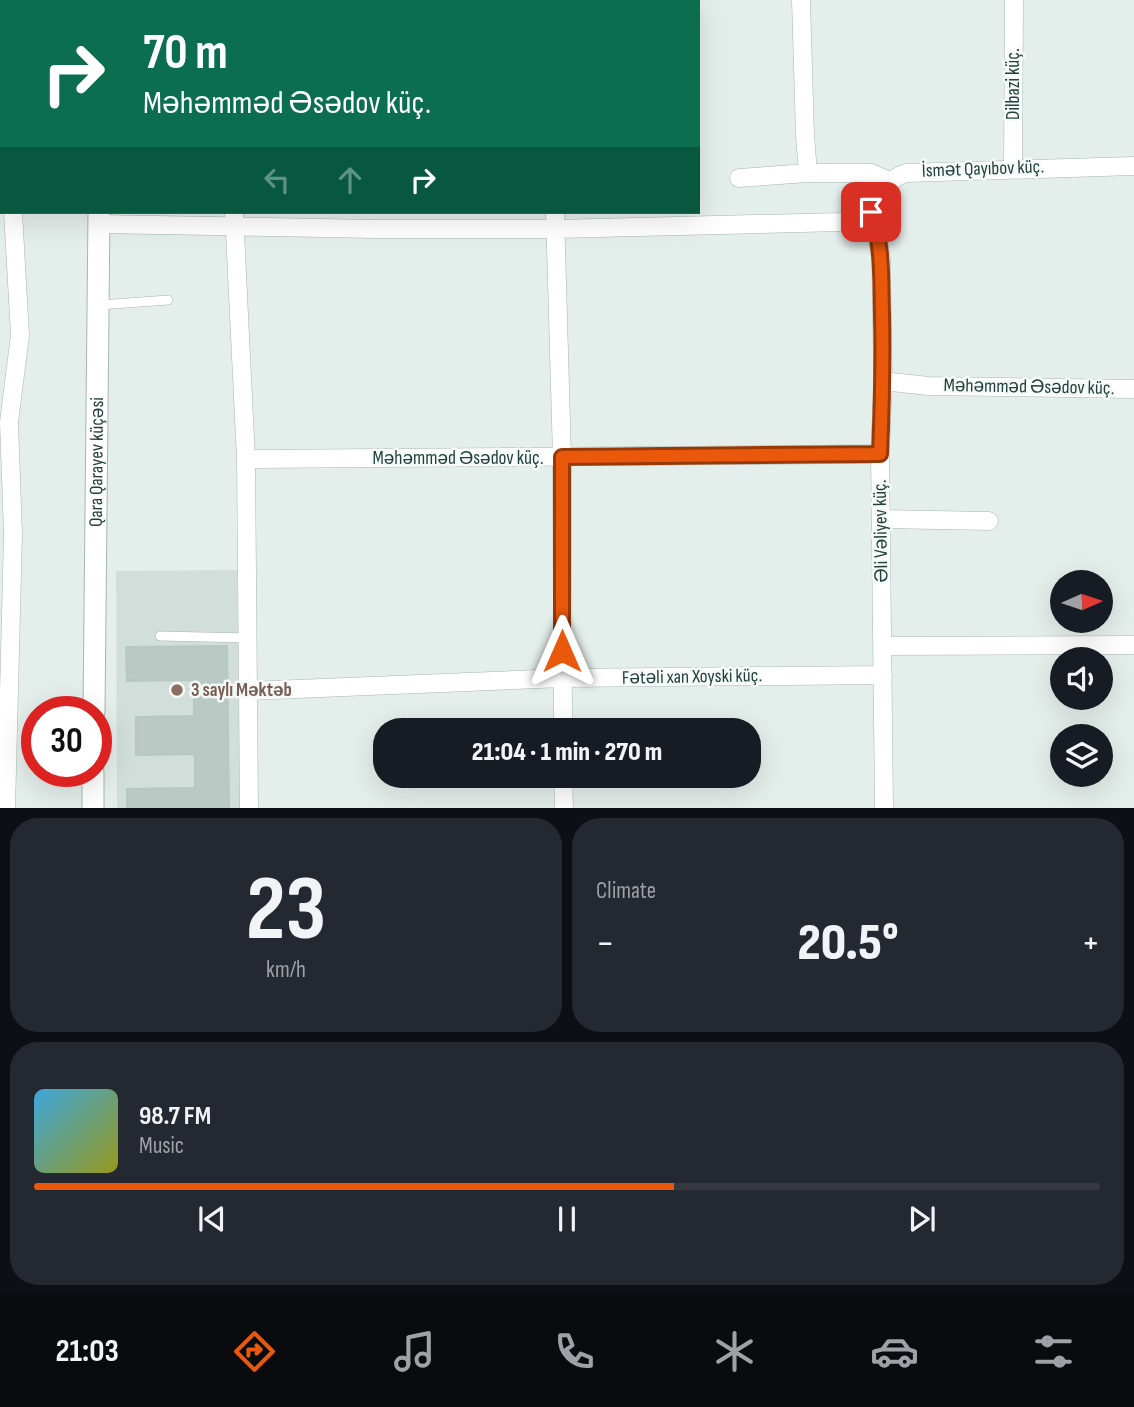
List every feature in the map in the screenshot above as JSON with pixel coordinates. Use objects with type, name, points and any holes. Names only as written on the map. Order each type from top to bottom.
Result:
[{"type":"street","points":[[801,0],[808,173]]},
{"type":"street","name":"Dilbazi küç.","points":[[1013,168],[1014,0]]},
{"type":"street","name":"İsmət Qayıbov küç.","points":[[889,181],[895,176],[916,171],[1134,166]]},
{"type":"street","points":[[99,218],[840,222],[871,212],[889,181],[872,173],[808,173],[739,178]]},
{"type":"street","name":"Əli Vəliyev küç.","points":[[871,212],[881,259],[884,808]]},
{"type":"street","points":[[6,808],[7,383],[20,335],[9,215]]},
{"type":"street","name":"Qara Qarayev küçəsi","points":[[94,696],[99,218]]},
{"type":"street","points":[[234,219],[246,459],[249,808]]},
{"type":"street","points":[[555,220],[562,457],[563,718]]},
{"type":"street","name":"Məhəmməd Əsədov küç.","points":[[883,381],[928,386],[1134,388]]},
{"type":"street","name":"Məhəmməd Əsədov küç.","points":[[246,459],[880,454]]},
{"type":"street","points":[[882,519],[989,521]]},
{"type":"street","points":[[883,646],[1134,645]]},
{"type":"street","name":"Fətəli xan Xoyski küç.","points":[[249,691],[562,678],[883,676]]},
{"type":"street","points":[[93,787],[93,808]]},
{"type":"street","points":[[563,788],[564,808]]},
{"type":"lane","points":[[98,305],[168,300]]},
{"type":"lane","points":[[160,636],[248,638]]},
{"type":"shaded area","name":"3 saylı Məktəb","points":[[237,570],[240,808],[117,808],[116,571]]},
{"type":"building","points":[[227,646],[229,808],[127,808],[127,789],[195,788],[195,754],[136,755],[136,717],[194,716],[194,680],[127,681],[126,647]]},
{"type":"place","name":"3 saylı Məktəb","points":[[177,690]]},
{"type":"route","points":[[562,651],[562,457],[880,454],[883,381],[881,259],[871,212]]}]
